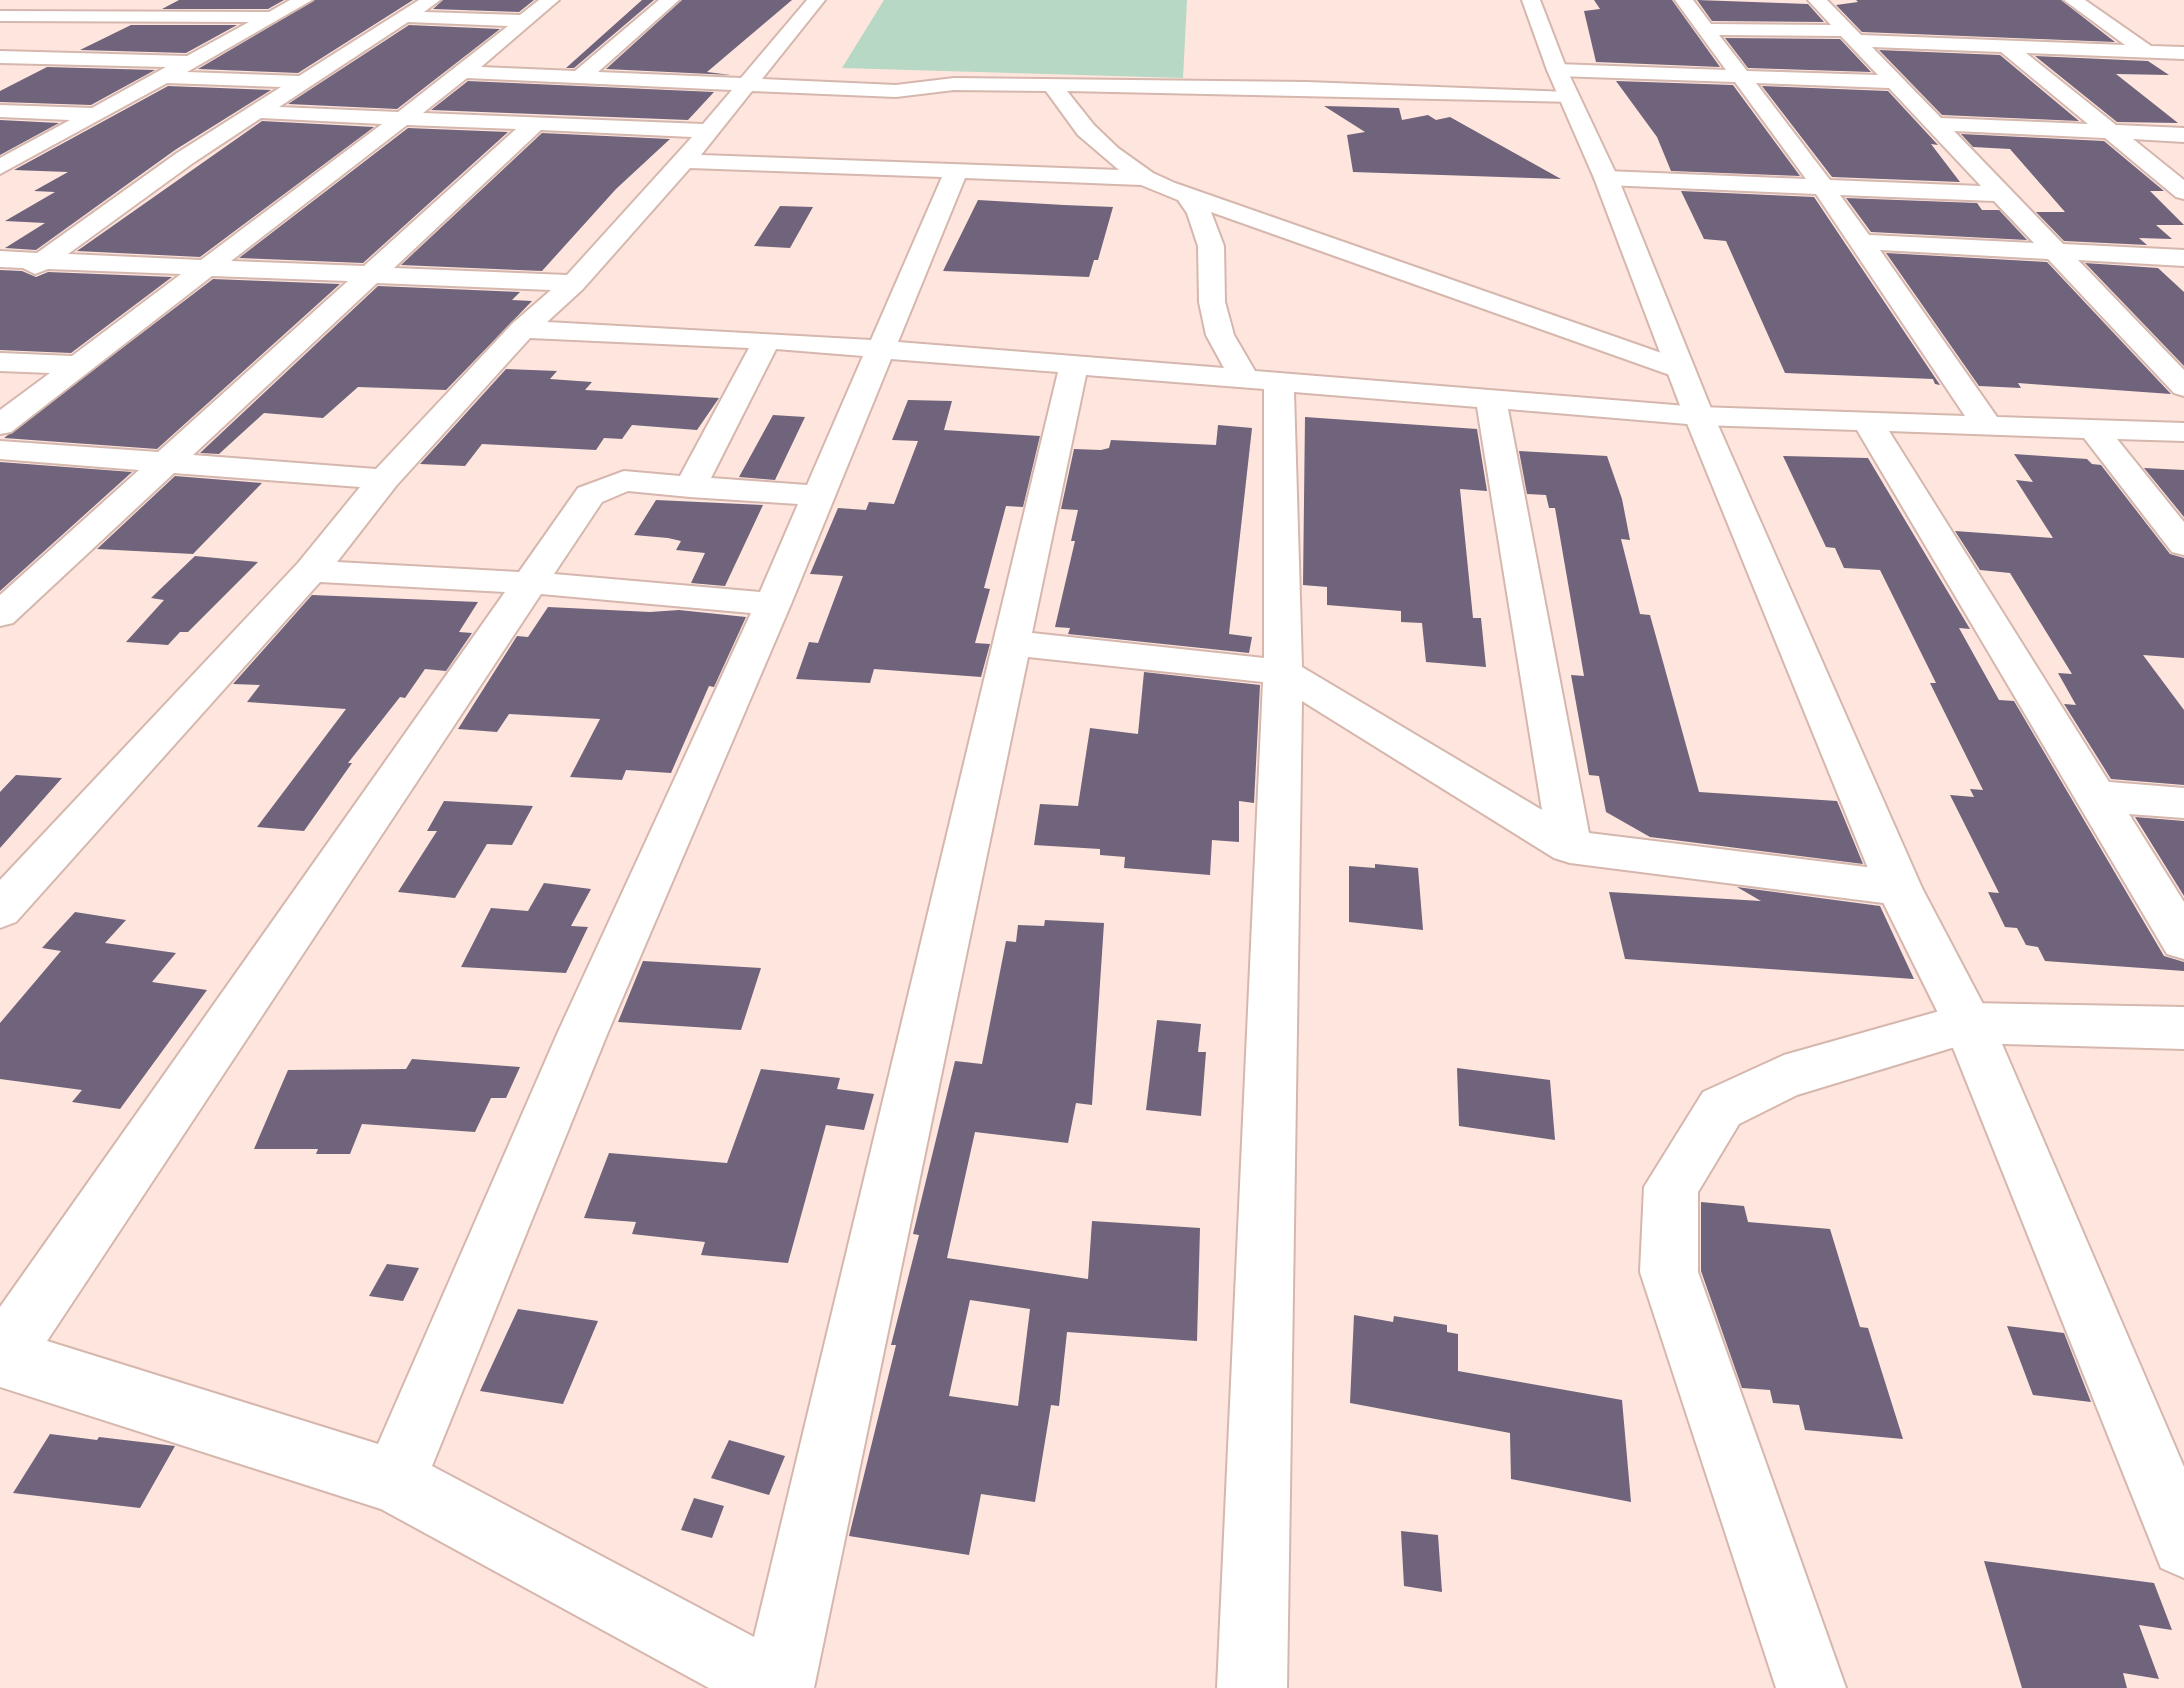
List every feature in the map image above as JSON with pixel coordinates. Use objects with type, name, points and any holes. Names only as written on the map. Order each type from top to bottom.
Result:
[{"type":"street","points":[[0,167],[303,0]]},
{"type":"street","points":[[44,260],[185,158],[431,0]]},
{"type":"street","points":[[0,425],[498,44],[526,33],[550,0]]},
{"type":"street","points":[[581,76],[670,0]]},
{"type":"street","points":[[0,910],[311,571],[384,479],[523,329],[574,283],[684,161],[816,0]]},
{"type":"street","points":[[1531,0],[1563,84],[1606,178],[1699,416],[1899,888],[1968,1023],[2184,1545]]},
{"type":"street","points":[[1684,0],[1824,188],[1987,425]]},
{"type":"street","points":[[1817,0],[2184,387]]},
{"type":"street","points":[[2073,0],[2171,69]]},
{"type":"street","points":[[0,16],[271,17]]},
{"type":"street","points":[[407,17],[526,33]]},
{"type":"street","points":[[1704,29],[2007,47],[2184,53]]},
{"type":"street","points":[[585,47],[614,47]]},
{"type":"street","points":[[2007,47],[2184,192]]},
{"type":"street","points":[[0,57],[189,62]]},
{"type":"street","points":[[463,72],[896,91],[954,84],[1307,88],[1563,84],[1738,75],[1895,82]]},
{"type":"street","points":[[161,77],[304,82]]},
{"type":"street","points":[[1053,87],[1086,130],[1145,178],[1187,196],[1680,369]]},
{"type":"street","points":[[0,111],[94,114]]},
{"type":"street","points":[[259,112],[708,131]]},
{"type":"street","points":[[0,615],[536,123]]},
{"type":"street","points":[[1936,124],[2184,135]]},
{"type":"street","points":[[684,161],[1145,178]]},
{"type":"street","points":[[394,1481],[583,1032],[773,604],[878,349],[956,171]]},
{"type":"street","points":[[1606,178],[1998,194]]},
{"type":"street","points":[[1187,196],[1199,212],[1211,246],[1212,302],[1220,335],[1261,379],[1283,672],[1252,1688]]},
{"type":"street","points":[[1861,242],[2184,258]]},
{"type":"street","points":[[6,270],[44,260],[574,283]]},
{"type":"street","points":[[523,329],[767,340],[1699,416],[2184,432]]},
{"type":"street","points":[[690,487],[767,340]]},
{"type":"street","points":[[0,362],[76,365]]},
{"type":"street","points":[[817,496],[624,481],[590,495],[533,583],[1,1356],[394,1481],[778,1688],[1074,365]]},
{"type":"street","points":[[1491,400],[1570,847]]},
{"type":"street","points":[[1867,421],[2184,941]]},
{"type":"street","points":[[2093,429],[2184,545]]},
{"type":"street","points":[[0,450],[384,479]]},
{"type":"street","points":[[311,571],[533,583],[773,604]]},
{"type":"street","points":[[1012,643],[1283,672],[1570,847],[1899,888]]},
{"type":"street","points":[[2096,796],[2184,803]]},
{"type":"street","points":[[1811,1688],[1669,1272],[1671,1187],[1721,1108],[1784,1077],[1968,1023],[2184,1028]]},
{"type":"green space","points":[[884,0],[1187,0],[1183,78],[842,68]]},
{"type":"building","points":[[179,0],[284,0],[268,9],[162,9]]},
{"type":"building","points":[[315,0],[413,0],[298,73],[198,69]]},
{"type":"building","points":[[443,0],[534,0],[519,12],[433,9]]},
{"type":"building","points":[[642,0],[654,0],[574,68],[566,68]]},
{"type":"building","points":[[682,0],[792,0],[707,72],[731,75],[606,69]]},
{"type":"building","points":[[1594,0],[1672,0],[1720,67],[1596,62],[1584,11],[1600,9]]},
{"type":"building","points":[[1697,0],[1808,4],[1824,22],[1712,21]]},
{"type":"building","points":[[1856,0],[2061,0],[2115,42],[1862,32],[1836,5],[1858,2]]},
{"type":"building","points":[[131,25],[237,25],[186,53],[80,50]]},
{"type":"building","points":[[409,25],[500,29],[397,109],[288,104]]},
{"type":"building","points":[[1725,38],[1840,39],[1871,72],[1748,68]]},
{"type":"building","points":[[1879,50],[2000,55],[2079,121],[1942,115]]},
{"type":"building","points":[[2035,56],[2148,61],[2169,75],[2116,74],[2178,123],[2117,122]]},
{"type":"building","points":[[47,67],[155,70],[91,105],[0,102],[0,91]]},
{"type":"building","points":[[468,81],[714,92],[688,120],[431,110]]},
{"type":"building","points":[[1616,81],[1733,85],[1800,176],[1671,171],[1657,137]]},
{"type":"building","points":[[168,86],[271,90],[175,150],[36,250],[5,248],[45,223],[5,221],[55,192],[34,191],[68,172],[14,170]]},
{"type":"building","points":[[1762,86],[1888,91],[1938,145],[1931,144],[1960,182],[1832,177]]},
{"type":"building","points":[[1324,106],[1399,108],[1402,120],[1428,115],[1436,120],[1450,117],[1561,179],[1353,172],[1347,135],[1365,132]]},
{"type":"building","points":[[0,120],[59,123],[0,155]]},
{"type":"building","points":[[262,121],[374,127],[200,257],[77,251]]},
{"type":"building","points":[[408,128],[508,132],[363,263],[239,258]]},
{"type":"building","points":[[542,133],[670,139],[616,189],[542,271],[401,265]]},
{"type":"building","points":[[1961,134],[2104,141],[2164,191],[2150,191],[2184,225],[2156,225],[2172,239],[2139,238],[2147,245],[2064,241],[2036,212],[2065,212],[2010,149],[1973,147]]},
{"type":"building","points":[[1681,191],[1814,197],[1940,385],[1935,384],[1933,379],[1785,373],[1726,241],[1704,239]]},
{"type":"building","points":[[1846,198],[1977,203],[1982,210],[1999,210],[2027,240],[1871,232]]},
{"type":"building","points":[[978,200],[1113,207],[1098,260],[1094,260],[1089,277],[943,271]]},
{"type":"building","points":[[780,206],[813,207],[790,248],[754,246]]},
{"type":"building","points":[[1886,253],[2047,262],[2171,394],[2018,383],[2021,388],[1979,386]]},
{"type":"building","points":[[2085,263],[2158,268],[2184,292],[2184,366]]},
{"type":"building","points":[[0,270],[22,271],[36,277],[48,272],[172,277],[71,353],[0,350]]},
{"type":"building","points":[[213,279],[340,284],[157,449],[4,438]]},
{"type":"building","points":[[378,286],[520,292],[512,300],[532,301],[446,390],[358,387],[323,418],[264,413],[219,454],[200,453]]},
{"type":"building","points":[[506,369],[557,371],[550,379],[592,382],[585,390],[719,398],[697,430],[632,425],[622,439],[604,438],[596,450],[482,444],[465,466],[420,464]]},
{"type":"building","points":[[908,400],[952,401],[944,430],[1040,436],[1023,507],[1006,506],[984,588],[990,589],[975,643],[990,644],[981,677],[874,669],[870,683],[796,679],[809,642],[818,643],[843,576],[810,574],[838,508],[866,510],[869,502],[894,504],[918,441],[892,440]]},
{"type":"building","points":[[773,415],[805,417],[775,480],[739,477]]},
{"type":"building","points":[[1305,417],[1477,429],[1487,491],[1460,489],[1473,618],[1481,618],[1486,667],[1426,662],[1422,623],[1401,622],[1401,611],[1327,605],[1327,587],[1303,585]]},
{"type":"building","points":[[1218,425],[1252,428],[1229,634],[1252,637],[1249,653],[1068,634],[1070,628],[1055,627],[1075,541],[1071,541],[1078,510],[1061,509],[1074,449],[1101,450],[1109,448],[1111,440],[1216,445]]},
{"type":"building","points":[[1519,451],[1607,456],[1622,499],[1630,540],[1621,539],[1640,614],[1650,615],[1699,792],[1837,801],[1863,864],[1650,837],[1606,812],[1599,776],[1589,775],[1571,675],[1584,676],[1555,508],[1549,508],[1546,495],[1527,494]]},
{"type":"building","points":[[2014,454],[2087,459],[2092,464],[2101,465],[2170,554],[2184,558],[2184,658],[2143,655],[2184,710],[2184,785],[2111,779],[2064,704],[2076,705],[2058,673],[2072,674],[2010,573],[1980,570],[1955,531],[2053,538],[2016,480],[2033,482]]},
{"type":"building","points":[[1783,456],[1868,458],[1970,629],[1959,628],[1999,700],[2014,701],[2164,956],[2184,962],[2184,971],[2045,961],[2038,947],[2026,945],[2017,928],[2005,927],[1988,892],[1999,893],[1950,795],[1974,797],[1970,789],[1983,790],[1930,683],[1936,683],[1880,570],[1844,568],[1835,548],[1826,547]]},
{"type":"building","points":[[0,462],[132,472],[0,591]]},
{"type":"building","points":[[2144,468],[2184,470],[2184,517]]},
{"type":"building","points":[[175,476],[262,483],[193,554],[97,549]]},
{"type":"building","points":[[656,500],[763,505],[725,586],[691,583],[705,553],[676,550],[681,541],[634,535]]},
{"type":"building","points":[[195,556],[258,562],[188,632],[180,632],[168,645],[126,642],[164,600],[151,598]]},
{"type":"building","points":[[312,595],[478,602],[459,632],[472,633],[446,671],[425,669],[405,698],[400,697],[348,763],[352,763],[304,831],[257,827],[346,709],[247,702],[260,685],[233,684]]},
{"type":"building","points":[[548,607],[650,612],[679,610],[746,617],[714,687],[709,686],[671,773],[626,770],[622,780],[570,777],[600,719],[509,714],[497,732],[458,729],[517,636],[528,637]]},
{"type":"building","points":[[1144,672],[1260,685],[1254,803],[1239,801],[1239,842],[1212,840],[1210,875],[1124,868],[1125,857],[1100,855],[1100,849],[1034,845],[1040,804],[1078,806],[1090,728],[1138,734]]},
{"type":"building","points":[[16,775],[62,778],[0,848],[0,792]]},
{"type":"building","points":[[444,801],[533,806],[512,845],[487,844],[455,898],[398,892],[437,831],[427,831]]},
{"type":"building","points":[[2135,817],[2184,821],[2184,896]]},
{"type":"building","points":[[1375,864],[1418,868],[1423,930],[1349,922],[1349,866],[1375,868]]},
{"type":"building","points":[[544,883],[591,889],[571,926],[588,927],[566,973],[461,967],[491,908],[528,911]]},
{"type":"building","points":[[1737,887],[1880,906],[1914,979],[1625,959],[1609,892],[1761,901]]},
{"type":"building","points":[[75,912],[126,920],[105,943],[176,953],[152,982],[207,990],[120,1109],[72,1102],[82,1090],[0,1079],[0,1023],[61,951],[42,948]]},
{"type":"building","points":[[1045,920],[1104,923],[1092,1105],[1076,1103],[1068,1143],[975,1132],[947,1258],[1088,1279],[1092,1221],[1200,1228],[1197,1341],[1067,1332],[1059,1406],[1051,1405],[1035,1502],[981,1494],[969,1555],[849,1536],[896,1345],[891,1345],[919,1235],[913,1234],[955,1061],[982,1064],[1006,941],[1016,942],[1018,925],[1044,926]],"holes":[[[970,1300],[1030,1309],[1018,1406],[949,1396]]]},
{"type":"building","points":[[643,961],[761,968],[741,1030],[618,1022]]},
{"type":"building","points":[[1157,1020],[1201,1024],[1198,1052],[1206,1052],[1201,1116],[1146,1110]]},
{"type":"building","points":[[412,1059],[520,1067],[506,1098],[491,1098],[475,1132],[362,1124],[350,1154],[316,1154],[318,1149],[254,1149],[288,1070],[406,1069]]},
{"type":"building","points":[[1457,1068],[1550,1080],[1555,1140],[1459,1126]]},
{"type":"building","points":[[761,1069],[840,1078],[837,1089],[874,1094],[864,1130],[826,1125],[788,1263],[701,1255],[705,1242],[632,1234],[636,1222],[584,1218],[609,1153],[727,1163]]},
{"type":"building","points":[[1701,1202],[1744,1206],[1748,1222],[1830,1229],[1860,1327],[1868,1328],[1903,1439],[1805,1430],[1799,1405],[1773,1403],[1770,1390],[1742,1388],[1701,1271]]},
{"type":"building","points":[[387,1264],[419,1268],[403,1301],[369,1296]]},
{"type":"building","points":[[518,1309],[598,1321],[563,1404],[480,1391]]},
{"type":"building","points":[[1354,1315],[1393,1322],[1394,1316],[1447,1325],[1447,1332],[1458,1334],[1458,1371],[1622,1400],[1631,1502],[1511,1479],[1510,1433],[1350,1403]]},
{"type":"building","points":[[2007,1326],[2064,1333],[2091,1402],[2033,1395]]},
{"type":"building","points":[[50,1434],[175,1446],[140,1508],[13,1493]]},
{"type":"building","points":[[729,1440],[785,1456],[769,1495],[711,1478]]},
{"type":"building","points":[[694,1498],[724,1506],[712,1538],[681,1530]]},
{"type":"building","points":[[1401,1531],[1438,1535],[1442,1592],[1404,1586]]},
{"type":"building","points":[[1984,1561],[2154,1583],[2172,1630],[2139,1625],[2159,1679],[2123,1673],[2127,1688],[2022,1688]]}]
